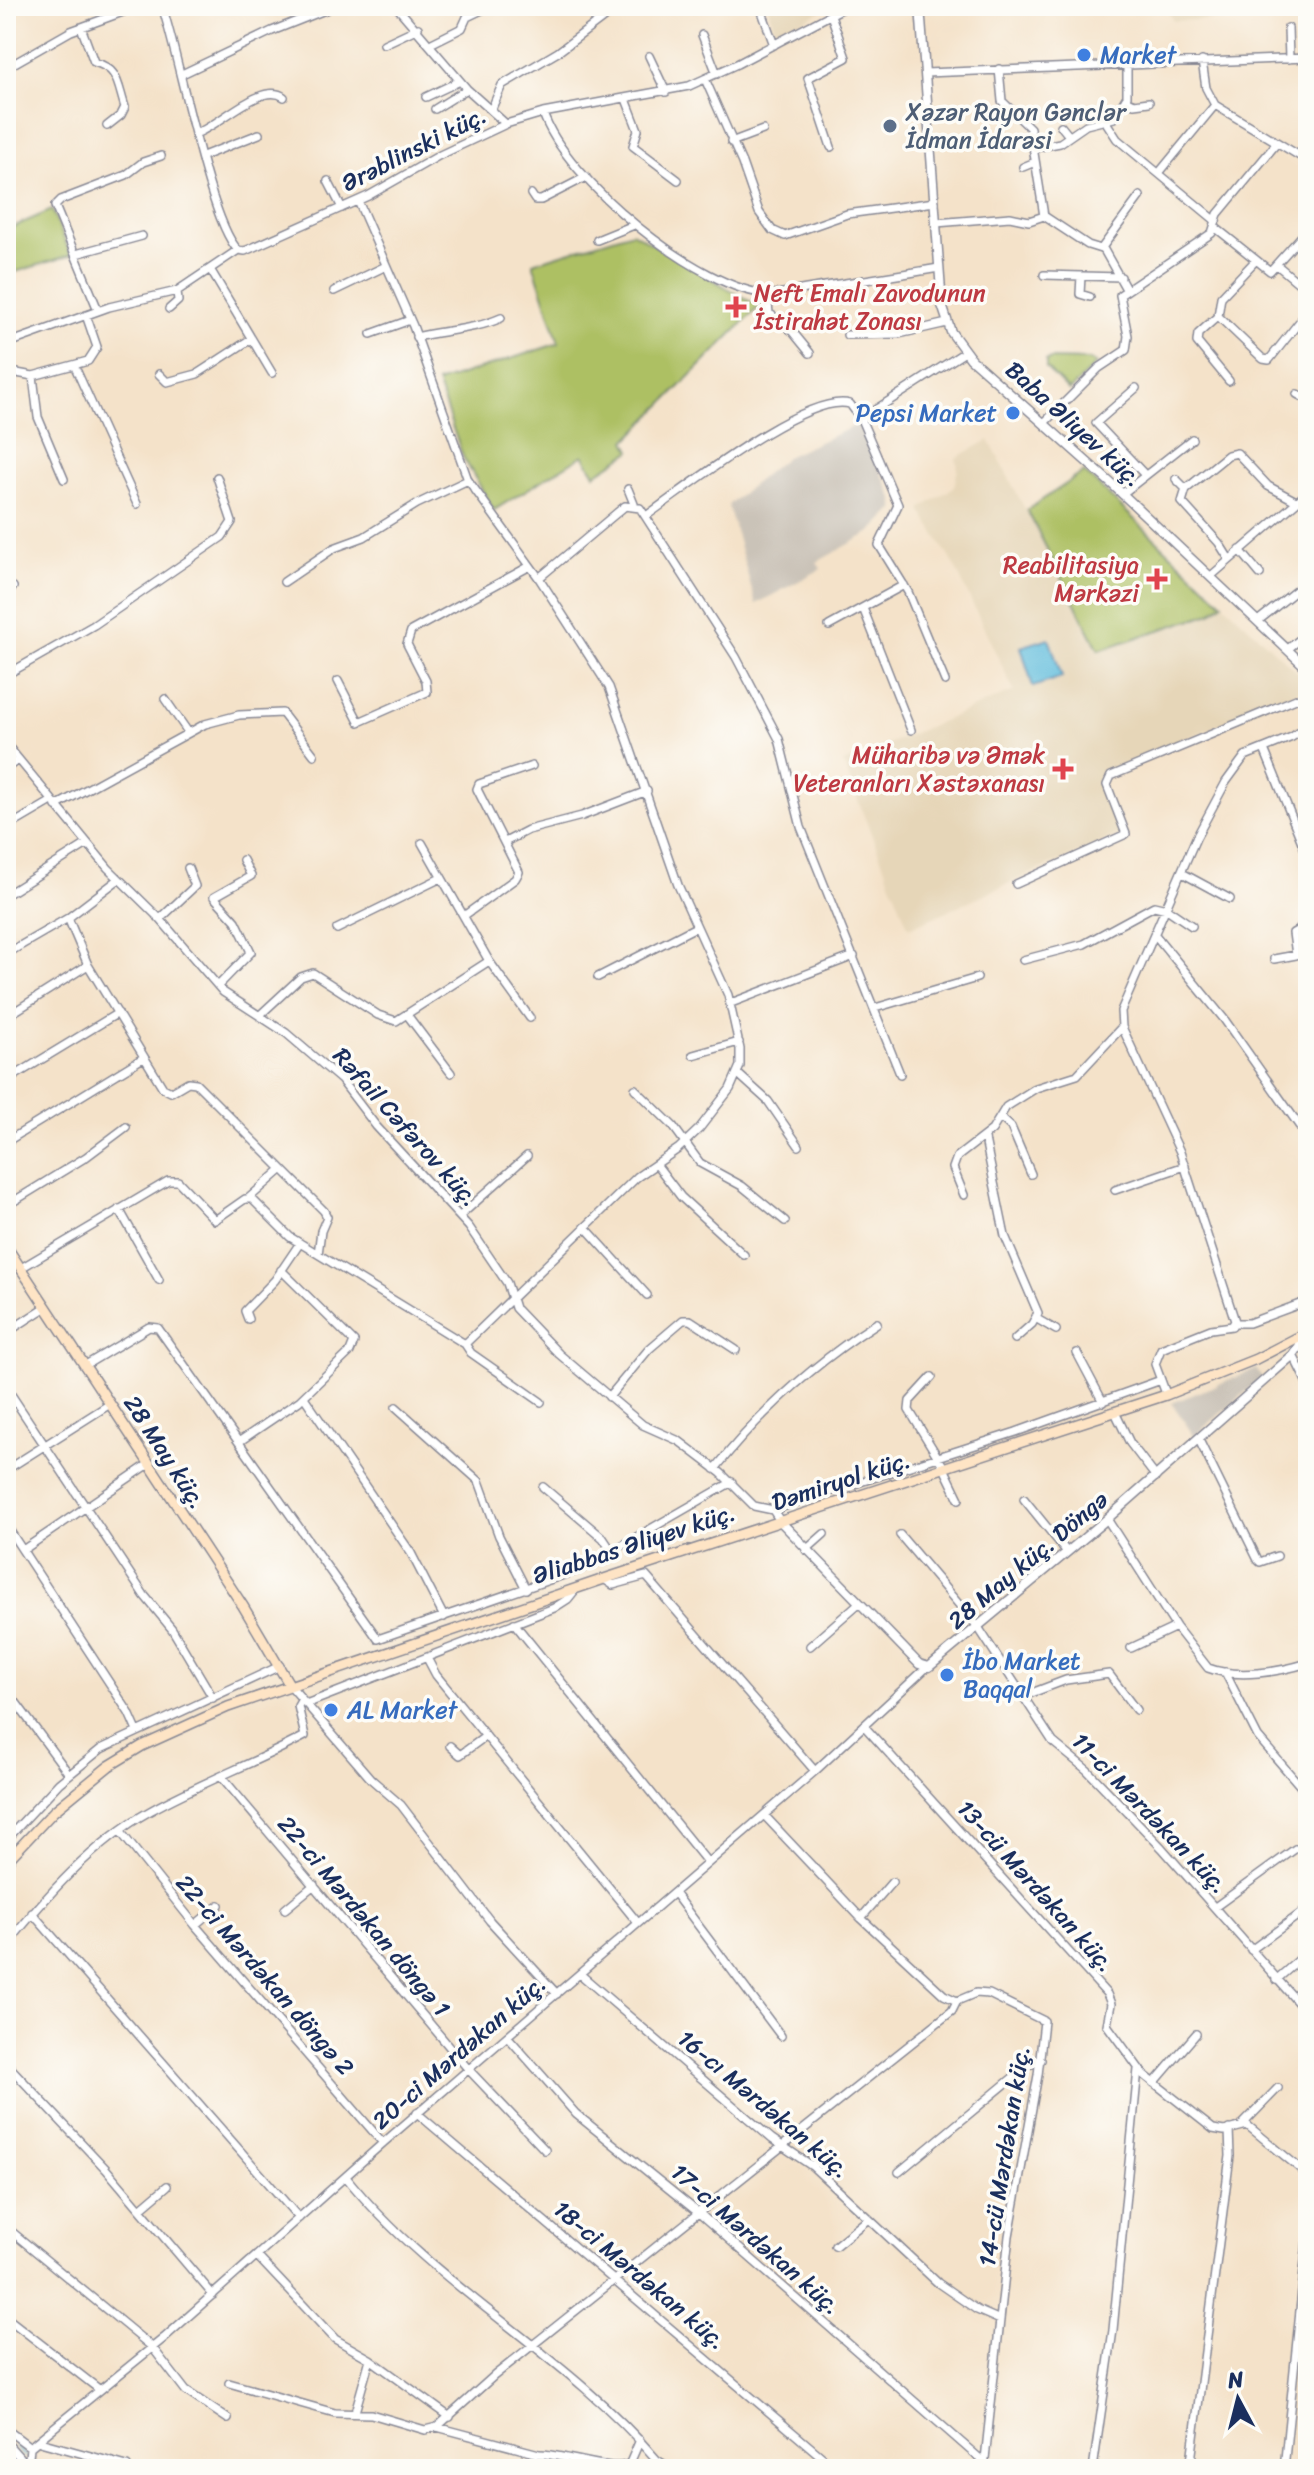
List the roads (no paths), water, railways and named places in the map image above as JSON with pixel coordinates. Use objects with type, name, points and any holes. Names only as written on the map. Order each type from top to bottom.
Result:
[{"type":"main road","name":"28 May küç.","points":[[6,1246],[280,1666],[288,1683]]},
{"type":"main road","name":"Əliabbas Əliyev küç.","points":[[6,1856],[61,1799],[119,1754],[209,1711],[777,1516],[1165,1391],[1305,1332]]},
{"type":"main road","name":"Dəmiryol küç.","points":[[941,1463],[1115,1412],[1212,1378],[1305,1332]]},
{"type":"main road","name":"Dəmiryol küç.","points":[[288,1683],[576,1589],[777,1516]]},
{"type":"main road","points":[[6,1862],[64,1802],[121,1758],[190,1724],[288,1683]]},
{"type":"street","points":[[6,68],[111,10],[139,6]]},
{"type":"street","points":[[162,6],[220,213],[238,250]]},
{"type":"street","points":[[182,74],[272,31],[335,6]]},
{"type":"street","points":[[396,6],[432,43],[467,89],[492,108],[506,124]]},
{"type":"street","points":[[432,43],[462,28],[467,17],[490,6]]},
{"type":"street","points":[[760,6],[774,45]]},
{"type":"street","name":"Ərəblinski küç.","points":[[6,344],[98,310],[177,291],[238,250],[245,251],[358,201],[440,155],[506,124],[543,113],[666,92],[705,79],[847,6]]},
{"type":"street","name":"Baba Əliyev küç.","points":[[920,6],[939,268],[947,323],[965,352],[1259,620],[1308,669]]},
{"type":"street","points":[[492,108],[502,85],[558,52],[607,15]]},
{"type":"street","points":[[831,15],[846,58],[808,78],[831,147]]},
{"type":"street","points":[[81,27],[94,62],[110,66],[125,107],[121,115],[107,126]]},
{"type":"street","points":[[384,44],[418,28]]},
{"type":"street","points":[[1288,28],[1289,59]]},
{"type":"street","points":[[702,35],[717,74]]},
{"type":"street","points":[[649,56],[666,92]]},
{"type":"street","points":[[925,73],[1308,58]]},
{"type":"street","points":[[1202,61],[1206,88],[1215,105],[1308,161]]},
{"type":"street","points":[[1033,148],[1060,143],[1086,125],[1114,118],[1126,100],[1127,64]]},
{"type":"street","points":[[999,69],[1002,101],[1028,124],[1044,216],[1088,245],[1101,249],[1126,289]]},
{"type":"street","points":[[705,79],[759,212],[772,230],[781,235],[847,214],[935,202]]},
{"type":"street","points":[[426,97],[460,81]]},
{"type":"street","points":[[435,109],[467,89]]},
{"type":"street","points":[[197,133],[260,96],[274,92],[284,97]]},
{"type":"street","points":[[626,99],[638,130],[633,146],[678,180]]},
{"type":"street","points":[[1126,100],[1134,104],[1149,102]]},
{"type":"street","points":[[1159,173],[1215,105]]},
{"type":"street","points":[[543,113],[552,132],[586,177],[634,225],[723,280],[767,294],[939,268]]},
{"type":"street","points":[[1106,122],[1112,134],[1270,271],[1308,229]]},
{"type":"street","points":[[1061,126],[1069,136]]},
{"type":"street","points":[[731,142],[763,130]]},
{"type":"street","points":[[203,156],[259,134]]},
{"type":"street","points":[[1044,423],[1099,368],[1126,350],[1127,330],[1119,298],[1126,289],[1216,225],[1276,144]]},
{"type":"street","points":[[98,310],[55,211],[57,202],[126,175],[143,162],[161,156]]},
{"type":"street","points":[[1023,167],[1035,162]]},
{"type":"street","points":[[531,194],[535,200],[541,200],[586,177]]},
{"type":"street","points":[[328,181],[342,208]]},
{"type":"street","points":[[1308,183],[1308,191]]},
{"type":"street","points":[[1101,249],[1140,196]]},
{"type":"street","points":[[358,201],[410,320],[468,480],[539,578],[609,687],[673,872],[731,1003],[739,1042],[737,1073],[723,1100],[685,1143],[637,1177],[465,1344]]},
{"type":"street","points":[[936,223],[1010,217],[1029,221],[1044,216]]},
{"type":"street","points":[[597,240],[634,225]]},
{"type":"street","points":[[76,254],[142,236]]},
{"type":"street","points":[[1229,381],[1197,342],[1198,334],[1218,316],[1221,297],[1256,260]]},
{"type":"street","points":[[1277,265],[1308,291]]},
{"type":"street","points":[[334,291],[386,266]]},
{"type":"street","points":[[210,269],[272,373]]},
{"type":"street","points":[[1044,275],[1121,277]]},
{"type":"street","points":[[1081,276],[1080,294],[1090,297]]},
{"type":"street","points":[[169,309],[178,301],[177,291]]},
{"type":"street","points":[[767,294],[769,313],[792,331],[810,353]]},
{"type":"street","points":[[1218,316],[1266,360],[1308,311]]},
{"type":"street","points":[[6,371],[33,376],[75,367],[97,352],[97,341],[86,315]]},
{"type":"street","points":[[416,337],[454,328],[479,328],[501,318]]},
{"type":"street","points":[[371,334],[410,320]]},
{"type":"street","points":[[847,335],[899,334],[947,323]]},
{"type":"street","points":[[159,374],[167,382],[197,374],[251,339]]},
{"type":"street","points":[[861,419],[965,352]]},
{"type":"street","points":[[75,367],[137,504]]},
{"type":"street","points":[[33,376],[38,417],[64,479]]},
{"type":"street","points":[[1136,388],[1096,423],[1144,474]]},
{"type":"street","points":[[1297,394],[1308,400]]},
{"type":"street","points":[[646,516],[771,431],[818,406],[846,403],[861,419],[898,505],[879,545],[904,585],[945,681]]},
{"type":"street","points":[[1122,494],[1192,439]]},
{"type":"street","points":[[1229,559],[1219,543],[1182,502],[1186,489],[1228,455],[1237,453],[1268,486],[1296,501]]},
{"type":"street","points":[[6,675],[94,625],[228,532],[232,522],[217,477]]},
{"type":"street","points":[[1176,479],[1186,489]]},
{"type":"street","points":[[284,582],[334,548],[364,537],[417,504],[468,480]]},
{"type":"street","points":[[628,489],[634,504],[646,516],[736,657],[773,727],[788,767],[801,827],[900,1074]]},
{"type":"street","points":[[1211,576],[1308,492]]},
{"type":"street","points":[[539,578],[621,509],[634,504]]},
{"type":"street","points":[[1240,550],[1260,574]]},
{"type":"street","points":[[338,681],[359,722],[427,692],[426,681],[407,644],[411,631],[530,566]]},
{"type":"street","points":[[1259,620],[1308,581]]},
{"type":"street","points":[[829,626],[904,585]]},
{"type":"street","points":[[863,608],[911,730]]},
{"type":"street","points":[[1289,648],[1308,633]]},
{"type":"street","points":[[1016,884],[1126,834],[1107,785],[1111,776],[1308,694]]},
{"type":"street","points":[[165,699],[188,732]]},
{"type":"street","points":[[6,828],[188,732],[226,718],[274,712],[287,716],[314,755]]},
{"type":"street","points":[[1235,1323],[1185,1166],[1122,1027],[1122,1006],[1226,782],[1242,759],[1292,737],[1308,725]]},
{"type":"street","name":"Rəfail Cəfərov küç.","points":[[6,744],[87,844],[160,919],[218,986],[297,1041],[341,1080],[376,1126],[460,1216],[503,1278],[519,1313],[571,1366],[643,1425],[679,1441],[732,1482],[754,1506],[777,1516]]},
{"type":"street","points":[[1264,749],[1308,857]]},
{"type":"street","points":[[6,768],[18,760]]},
{"type":"street","points":[[465,915],[518,876],[518,868],[477,789],[479,784],[532,766]]},
{"type":"street","points":[[505,842],[528,830],[582,816],[647,791]]},
{"type":"street","points":[[422,843],[489,961],[530,1018]]},
{"type":"street","points":[[6,895],[87,844]]},
{"type":"street","points":[[218,986],[251,952],[236,921],[214,897],[251,876],[243,860]]},
{"type":"street","points":[[160,919],[195,886],[188,868]]},
{"type":"street","points":[[1182,873],[1230,899]]},
{"type":"street","points":[[337,929],[441,878]]},
{"type":"street","points":[[6,954],[68,918],[111,889],[119,879]]},
{"type":"street","points":[[1023,960],[1084,944],[1146,909],[1159,906],[1192,926]]},
{"type":"street","points":[[68,918],[88,965],[143,1058],[167,1091],[188,1082],[196,1083],[327,1214],[318,1254]]},
{"type":"street","points":[[1274,959],[1296,955],[1293,933],[1308,925]]},
{"type":"street","points":[[598,977],[696,927]]},
{"type":"street","points":[[1156,936],[1233,1030],[1303,1131]]},
{"type":"street","points":[[731,1003],[854,956]]},
{"type":"street","points":[[260,1015],[301,977],[313,973],[386,1020],[396,1021],[489,961]]},
{"type":"street","points":[[6,1017],[88,965]]},
{"type":"street","points":[[875,1008],[977,978]]},
{"type":"street","points":[[6,1081],[118,1013]]},
{"type":"street","points":[[408,1016],[451,1073]]},
{"type":"street","points":[[964,1195],[955,1174],[954,1162],[985,1139],[1006,1107],[1028,1092],[1077,1075],[1122,1027]]},
{"type":"street","points":[[693,1055],[739,1042]]},
{"type":"street","points":[[6,1142],[143,1058]]},
{"type":"street","points":[[737,1073],[768,1101],[799,1146]]},
{"type":"street","points":[[635,1089],[673,1126],[700,1163],[742,1186],[785,1221]]},
{"type":"street","points":[[1000,1117],[1011,1127],[1031,1174]]},
{"type":"street","points":[[6,1206],[86,1157],[126,1127]]},
{"type":"street","points":[[985,1139],[1005,1236],[1036,1303],[1037,1319]]},
{"type":"street","points":[[460,1216],[527,1156]]},
{"type":"street","points":[[656,1164],[681,1197],[744,1255]]},
{"type":"street","points":[[1115,1190],[1185,1166]]},
{"type":"street","points":[[21,1268],[173,1180],[181,1184],[215,1220],[249,1198],[281,1170]]},
{"type":"street","points":[[249,1198],[300,1243],[465,1344],[471,1353],[541,1402]]},
{"type":"street","points":[[119,1209],[159,1280]]},
{"type":"street","points":[[585,1227],[647,1295]]},
{"type":"street","points":[[248,1319],[245,1311],[300,1243]]},
{"type":"street","points":[[240,1441],[304,1397],[350,1352],[354,1342],[281,1270]]},
{"type":"street","points":[[1165,1391],[1155,1359],[1161,1349],[1235,1323],[1249,1323],[1308,1301]]},
{"type":"street","points":[[6,1333],[46,1307]]},
{"type":"street","points":[[1037,1319],[1056,1330]]},
{"type":"street","points":[[1015,1339],[1037,1319]]},
{"type":"street","points":[[609,1397],[649,1349],[683,1320],[690,1320],[736,1350]]},
{"type":"street","points":[[715,1469],[747,1429],[787,1391],[877,1323]]},
{"type":"street","points":[[84,1366],[155,1327],[240,1441],[378,1639],[526,1589],[613,1553],[732,1482]]},
{"type":"street","name":"28 May küç. Döngə","points":[[926,1668],[934,1665],[1199,1440],[1293,1355],[1305,1332]]},
{"type":"street","points":[[1077,1353],[1103,1402]]},
{"type":"street","points":[[1293,1355],[1308,1385]]},
{"type":"street","points":[[932,1377],[908,1406],[959,1499]]},
{"type":"street","points":[[941,1463],[1161,1380]]},
{"type":"street","points":[[6,1387],[144,1595],[172,1629],[213,1698]]},
{"type":"street","points":[[304,1397],[411,1553],[444,1617]]},
{"type":"street","points":[[6,1470],[110,1404]]},
{"type":"street","points":[[396,1407],[479,1481],[499,1536],[526,1589]]},
{"type":"street","points":[[1115,1412],[1130,1443],[1156,1477]]},
{"type":"street","points":[[1199,1440],[1260,1562],[1258,1573]]},
{"type":"street","points":[[23,1550],[149,1464]]},
{"type":"street","points":[[543,1487],[603,1538],[613,1553]]},
{"type":"street","points":[[1024,1499],[1067,1552]]},
{"type":"street","points":[[777,1516],[806,1550],[926,1668]]},
{"type":"street","points":[[1107,1519],[1204,1665],[1225,1672],[1275,1671],[1308,1663]]},
{"type":"street","points":[[6,1525],[129,1713],[137,1731]]},
{"type":"street","points":[[806,1550],[824,1534]]},
{"type":"street","name":"11-ci Mərdəkan küç.","points":[[900,1535],[978,1627],[1053,1742],[1087,1770],[1215,1907],[1308,2014]]},
{"type":"street","points":[[1260,1562],[1277,1556]]},
{"type":"street","points":[[604,1579],[613,1585],[646,1576],[815,1771]]},
{"type":"street","points":[[6,1946],[32,1913],[120,1831],[149,1812],[305,1736],[298,1706],[304,1702],[514,1623],[562,1603],[576,1589]]},
{"type":"street","points":[[810,1646],[859,1603]]},
{"type":"street","points":[[514,1623],[708,1863]]},
{"type":"street","points":[[1131,1648],[1176,1627]]},
{"type":"street","points":[[427,1658],[486,1736],[638,1923]]},
{"type":"street","points":[[6,1840],[69,1774],[101,1749],[280,1666]]},
{"type":"street","name":"20-ci Mərdəkan küç.","points":[[30,2447],[40,2442],[213,2295],[417,2113],[815,1771],[926,1668]]},
{"type":"street","points":[[1225,1672],[1258,1737],[1302,1788]]},
{"type":"street","points":[[1021,1697],[1066,1680],[1109,1674],[1136,1710]]},
{"type":"street","points":[[288,1683],[371,1779],[401,1805],[490,1921],[557,1994]]},
{"type":"street","points":[[7,1692],[69,1774]]},
{"type":"street","name":"13-cü Mərdəkan küç.","points":[[864,1726],[1107,1994],[1111,2004],[1107,2025],[1138,2069],[1213,2129],[1229,2129]]},
{"type":"street","points":[[450,1746],[460,1755],[486,1736]]},
{"type":"street","name":"22-ci Mərdəkan döngə 1","points":[[221,1776],[469,2070],[545,2150]]},
{"type":"street","points":[[229,2383],[335,2413],[355,2412],[425,2430],[437,2427],[533,2345],[952,2011],[957,2001],[930,1984],[861,1918],[764,1815]]},
{"type":"street","name":"22-ci Mərdəkan döngə 2","points":[[120,1831],[195,1925],[383,2143]]},
{"type":"street","points":[[1215,1907],[1295,1849]]},
{"type":"street","points":[[861,1918],[892,1882]]},
{"type":"street","points":[[285,1909],[314,1885]]},
{"type":"street","points":[[674,1893],[781,2036]]},
{"type":"street","points":[[195,1925],[219,1905]]},
{"type":"street","points":[[1251,1950],[1308,1908]]},
{"type":"street","points":[[32,1913],[299,2218]]},
{"type":"street","points":[[1276,1980],[1308,1952]]},
{"type":"street","name":"16-cı Mərdəkan küç.","points":[[580,1974],[783,2147],[812,2166],[938,2283],[977,2310],[1000,2320]]},
{"type":"street","name":"14-cü Mərdəkan küç.","points":[[957,2001],[982,1992],[1040,2018],[1045,2030],[1009,2236],[985,2466]]},
{"type":"street","points":[[1154,2083],[1196,2034]]},
{"type":"street","name":"17-ci Mərdəkan küç.","points":[[508,2037],[576,2114],[700,2214],[985,2466]]},
{"type":"street","points":[[899,2172],[1027,2066],[1041,2060]]},
{"type":"street","points":[[6,2063],[140,2209],[213,2295]]},
{"type":"street","points":[[1093,2469],[1113,2330],[1138,2069]]},
{"type":"street","points":[[1190,2469],[1230,2156],[1229,2129],[1243,2124],[1278,2088]]},
{"type":"street","name":"18-ci Mərdəkan küç.","points":[[417,2113],[725,2371],[836,2469]]},
{"type":"street","points":[[1243,2124],[1308,2175]]},
{"type":"street","points":[[812,2166],[824,2156]]},
{"type":"street","points":[[346,2177],[375,2212],[533,2345],[640,2440],[657,2460],[672,2469]]},
{"type":"street","points":[[140,2209],[167,2186]]},
{"type":"street","points":[[835,2246],[867,2220]]},
{"type":"street","points":[[6,2227],[152,2347],[186,2391],[228,2419]]},
{"type":"street","points":[[1284,2469],[1308,2231]]},
{"type":"street","points":[[257,2256],[335,2339],[370,2359],[450,2417]]},
{"type":"street","points":[[6,2317],[100,2390]]},
{"type":"street","points":[[355,2412],[370,2359]]},
{"type":"street","points":[[437,2427],[539,2454],[555,2453],[619,2468],[630,2463],[640,2440]]},
{"type":"street","points":[[6,2429],[30,2447],[28,2469]]},
{"type":"street","points":[[6,2442],[22,2460],[21,2469]]},
{"type":"street","points":[[40,2442],[127,2466]]},
{"type":"street","points":[[815,2469],[823,2458]]},
{"type":"water","points":[[1049,638],[1062,677],[1033,687],[1021,647]]},
{"type":"waterway","points":[[16,2447],[25,2457]]},
{"type":"place","name":"Market","points":[[1084,55]]},
{"type":"place","name":"Xəzər Rayon Gənclər İdman İdarəsi","points":[[890,126]]},
{"type":"place","name":"Neft Emalı Zavodunun İstirahət Zonası","points":[[736,307]]},
{"type":"place","name":"Pepsi Market","points":[[1013,413]]},
{"type":"place","name":"Reabilitasiya Mərkəzi","points":[[1157,579]]},
{"type":"place","name":"Müharibə və Əmək Veteranları Xəstəxanası","points":[[1063,769]]},
{"type":"place","name":"İbo Market Baqqal","points":[[947,1675]]},
{"type":"place","name":"AL Market","points":[[331,1710]]}]
